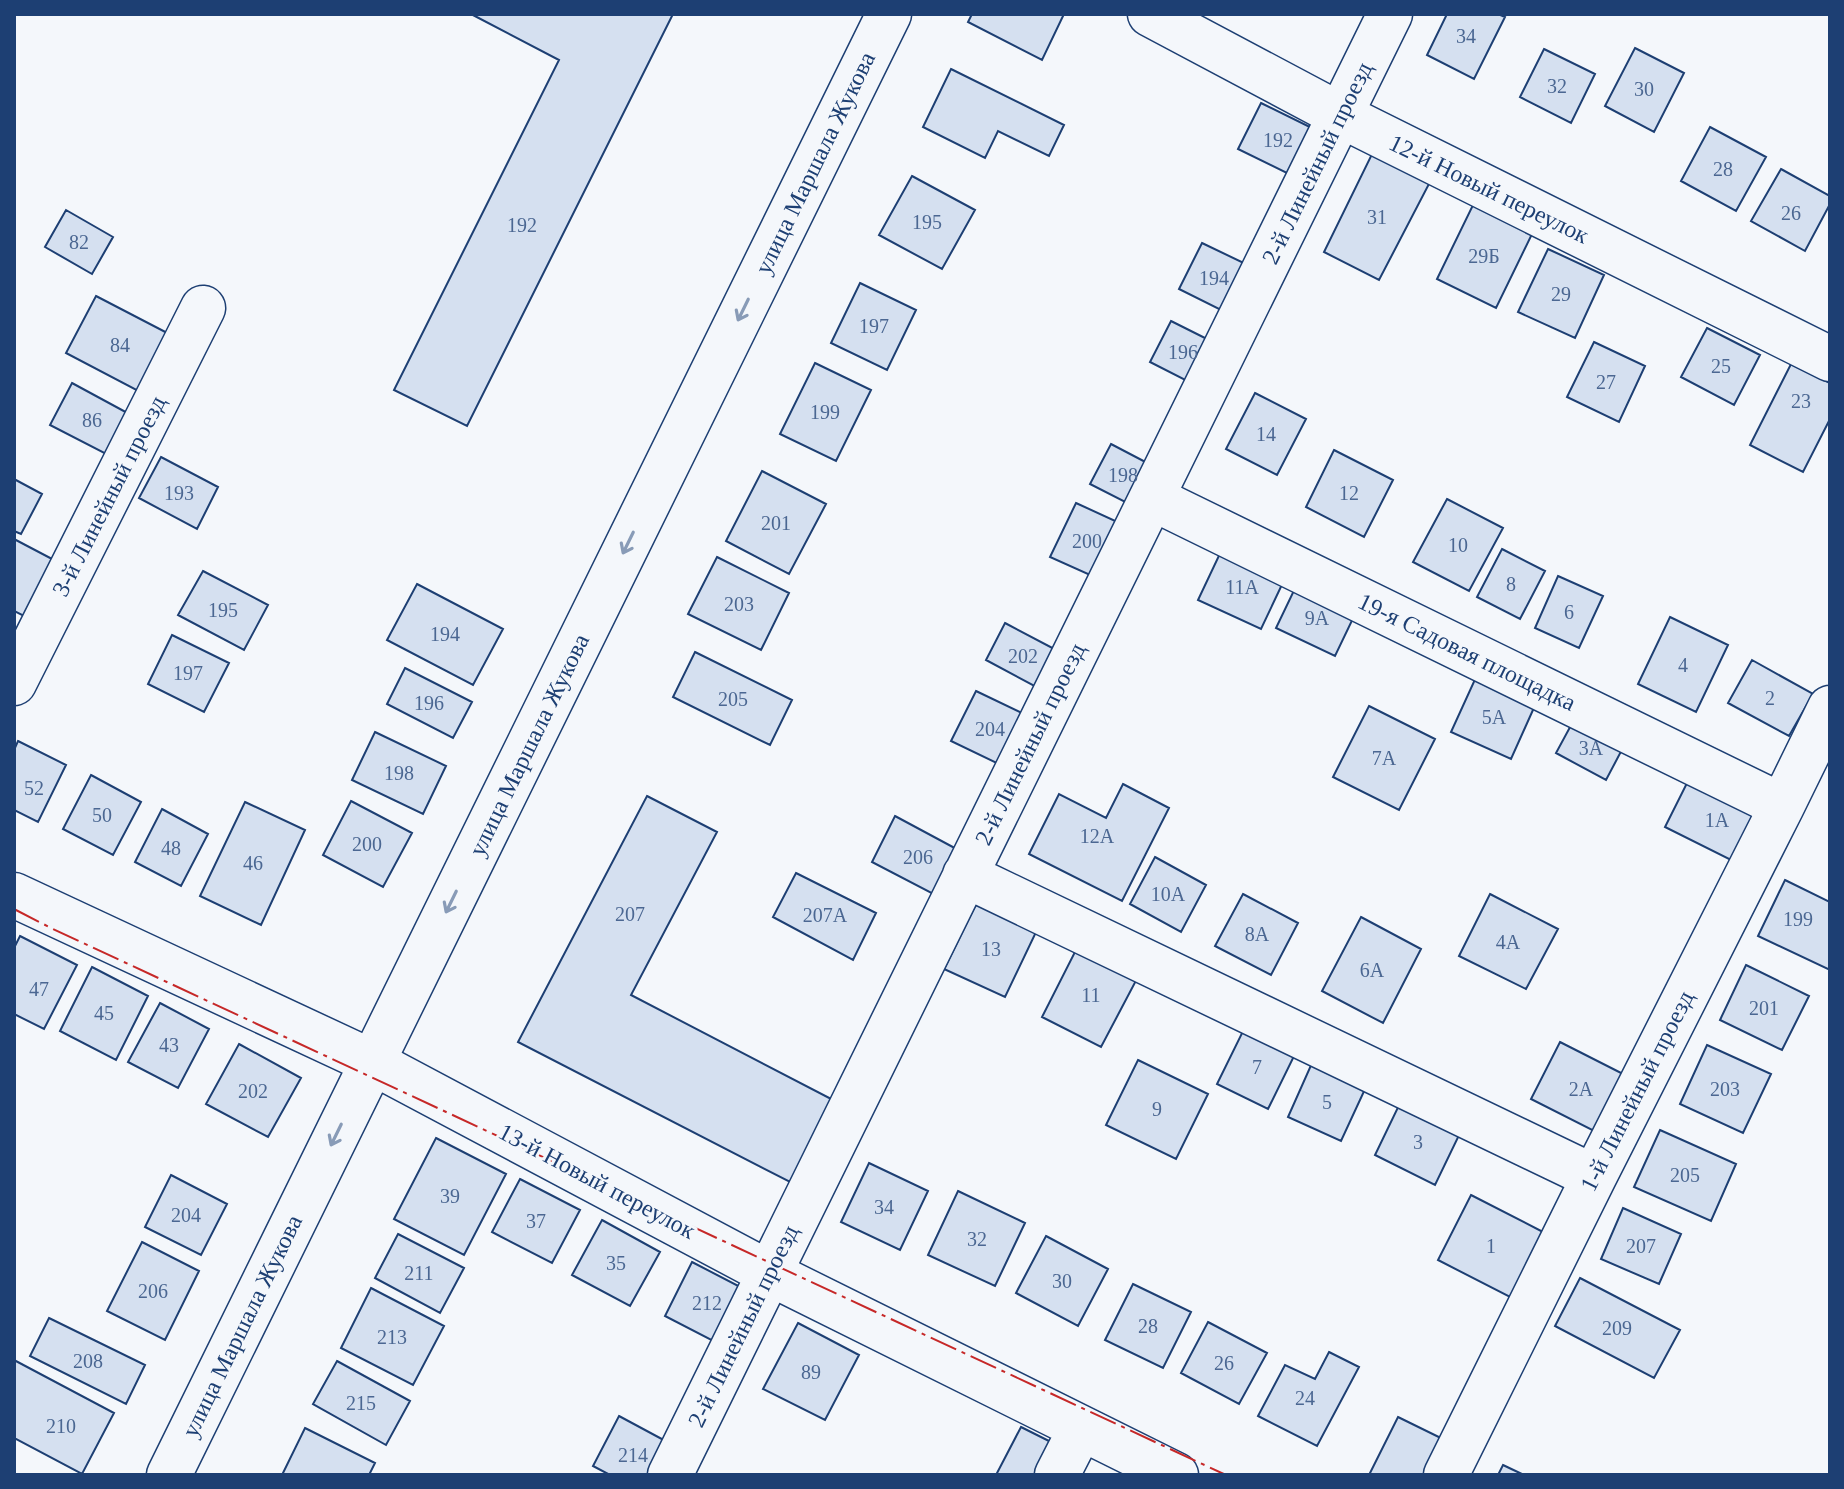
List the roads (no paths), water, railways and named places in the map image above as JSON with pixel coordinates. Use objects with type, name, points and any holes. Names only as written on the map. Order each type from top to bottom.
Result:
[{"type":"street","name":"улица Маршала Жукова","points":[[169,1475],[889,14]]},
{"type":"street","name":"12-й Новый переулок","points":[[1150,14],[1340,115],[1830,359]]},
{"type":"street","name":"2-й Линейный проезд","points":[[670,1475],[1390,14]]},
{"type":"street","name":"3-й Линейный проезд","points":[[14,683],[203,308]]},
{"type":"street","name":"19-я Садовая площадка","points":[[1152,498],[1782,806]]},
{"type":"street","name":"1-й Линейный проезд","points":[[1446,1475],[1830,708]]},
{"type":"street","points":[[965,875],[1594,1177]]},
{"type":"street","name":"13-й Новый переулок","points":[[14,895],[372,1062],[769,1273],[1176,1475]]},
{"type":"street","points":[[1057,1475],[1081,1428]]}]
